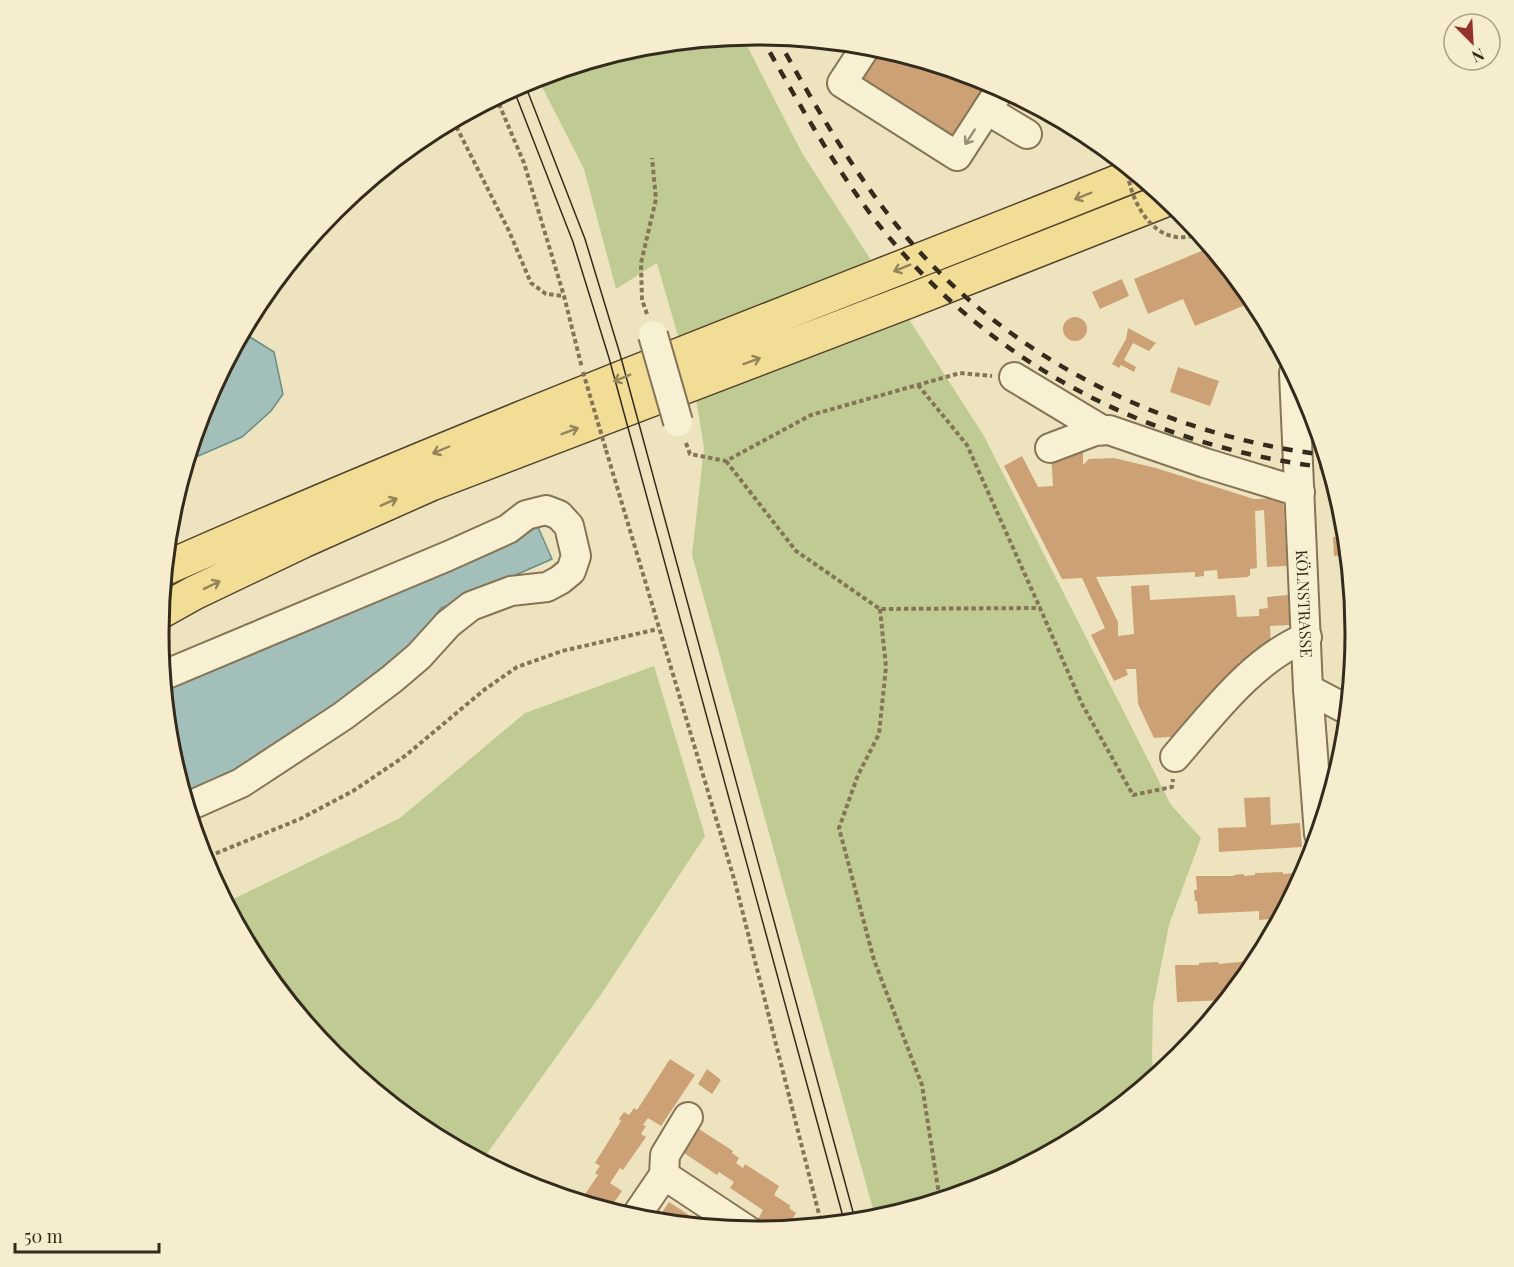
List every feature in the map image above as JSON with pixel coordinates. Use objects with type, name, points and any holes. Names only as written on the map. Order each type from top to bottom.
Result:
[{"type":"main road","points":[[173,566],[296,511],[484,433],[1128,178]]},
{"type":"main road","points":[[170,607],[293,546],[431,484],[1158,203]]},
{"type":"street","points":[[861,54],[842,83],[957,156],[994,99],[1027,134]]},
{"type":"street","points":[[653,335],[678,422]]},
{"type":"street","points":[[1014,377],[1102,430],[1300,492]]},
{"type":"street","name":"KÖLNSTRASSE","points":[[1295,395],[1308,688],[1317,812]]},
{"type":"street","points":[[1050,448],[1102,430]]},
{"type":"street","points":[[170,673],[508,529],[526,515],[546,510],[558,515],[569,526],[576,556],[571,571],[560,580],[547,587],[511,591],[471,606],[448,624],[392,679],[343,716],[241,783],[194,804]]},
{"type":"street","points":[[1175,757],[1257,667],[1289,645],[1307,637]]},
{"type":"street","points":[[1308,688],[1340,706]]},
{"type":"street","points":[[640,1210],[664,1175],[665,1155],[688,1117]]},
{"type":"street","points":[[664,1175],[734,1221]]},
{"type":"path","points":[[499,105],[524,163],[658,629],[735,882],[820,1218]]},
{"type":"path","points":[[457,128],[509,231],[531,283],[546,294],[564,296]]},
{"type":"path","points":[[652,158],[656,199],[641,264],[642,300],[653,335]]},
{"type":"path","points":[[1129,178],[1139,207],[1156,227],[1165,234],[1175,237],[1191,236]]},
{"type":"path","points":[[678,422],[690,454],[726,460],[811,416],[918,385],[960,373],[1014,377]]},
{"type":"path","points":[[918,385],[967,445],[1082,704],[1133,795],[1172,787],[1175,757]]},
{"type":"path","points":[[726,460],[796,551],[880,609],[1040,608]]},
{"type":"path","points":[[880,609],[886,667],[879,734],[858,775],[839,828],[874,960],[922,1085],[939,1193]]},
{"type":"path","points":[[212,855],[300,819],[353,791],[405,756],[484,690],[517,668],[562,651],[658,629]]},
{"type":"green space","points":[[747,45],[802,153],[984,436],[1171,805],[1201,838],[1169,925],[1153,1007],[1153,1069],[1084,1123],[1051,1143],[982,1177],[946,1191],[873,1211],[692,555],[704,448],[696,399],[657,263],[616,289],[584,169],[542,86],[568,76],[642,56],[719,46]]},
{"type":"green space","points":[[654,666],[705,836],[602,993],[486,1155],[430,1123],[369,1076],[341,1050],[290,992],[247,928],[232,900],[400,818],[525,713]]},
{"type":"water","points":[[249,336],[274,352],[283,394],[271,411],[242,437],[196,457],[213,408]]},
{"type":"water","points":[[538,527],[552,559],[441,608],[391,674],[345,706],[192,796],[180,748],[172,688]]},
{"type":"building","points":[[870,56],[946,76],[990,94],[955,149],[852,84]]},
{"type":"building","points":[[1203,250],[1245,305],[1195,326],[1183,299],[1148,314],[1134,279]]},
{"type":"building","points":[[1122,279],[1129,296],[1100,309],[1092,292]]},
{"type":"building","points":[[1075,317],[1080,318],[1086,324],[1086,334],[1080,340],[1075,341],[1070,340],[1064,334],[1063,329],[1064,324],[1070,318]]},
{"type":"building","points":[[1128,328],[1156,343],[1149,351],[1133,343],[1124,360],[1136,367],[1134,372],[1121,365],[1119,368],[1112,364],[1126,339]]},
{"type":"building","points":[[1178,367],[1219,381],[1210,406],[1170,392]]},
{"type":"building","points":[[1083,451],[1083,465],[1089,459],[1114,458],[1156,468],[1254,499],[1283,498],[1287,566],[1267,567],[1264,510],[1255,511],[1257,568],[1250,569],[1248,577],[1218,579],[1217,570],[1204,571],[1204,576],[1195,577],[1195,572],[1096,577],[1118,622],[1118,636],[1134,634],[1131,586],[1149,585],[1150,600],[1235,595],[1237,617],[1259,616],[1259,609],[1268,608],[1267,597],[1288,595],[1290,625],[1270,626],[1271,651],[1239,662],[1241,681],[1184,736],[1154,738],[1138,704],[1136,669],[1126,669],[1128,675],[1114,681],[1091,635],[1105,628],[1082,578],[1062,579],[1004,466],[1022,456],[1038,487],[1053,486],[1051,453]]},
{"type":"building","points":[[1333,537],[1337,537],[1340,556],[1334,556]]},
{"type":"building","points":[[1270,797],[1271,825],[1300,823],[1302,847],[1219,852],[1218,828],[1246,827],[1244,798]]},
{"type":"building","points":[[1255,873],[1295,873],[1272,919],[1259,920],[1259,911],[1198,914],[1194,890],[1197,890],[1196,876],[1244,874],[1244,876],[1255,875]]},
{"type":"building","points":[[1245,961],[1217,1000],[1177,1002],[1175,965],[1218,962],[1219,964]]},
{"type":"building","points":[[670,1059],[695,1075],[661,1126],[648,1118],[643,1125],[646,1126],[641,1134],[646,1137],[623,1170],[620,1168],[610,1183],[622,1191],[613,1204],[584,1196],[598,1175],[595,1173],[600,1166],[595,1163],[621,1121],[619,1119],[624,1112],[629,1115],[634,1108],[637,1110]]},
{"type":"building","points":[[707,1069],[721,1080],[712,1094],[698,1084]]},
{"type":"building","points":[[697,1116],[704,1121],[699,1129],[733,1151],[732,1153],[739,1158],[736,1163],[743,1168],[745,1164],[779,1186],[774,1195],[791,1206],[789,1208],[796,1213],[791,1221],[762,1222],[758,1219],[763,1210],[730,1188],[734,1182],[719,1172],[717,1175],[684,1153],[693,1138],[686,1133]]},
{"type":"building","points":[[669,1202],[694,1218],[680,1217],[661,1214]]},
{"type":"tram line","points":[[528,92],[585,239],[620,354],[854,1214]]},
{"type":"tram line","points":[[517,97],[573,242],[609,358],[843,1216]]},
{"type":"railway","points":[[766,45],[829,153],[875,220],[920,271],[968,317],[1021,356],[1077,390],[1137,418],[1199,441],[1263,457],[1321,466]]},
{"type":"railway","points":[[782,46],[842,149],[887,213],[929,262],[976,306],[1027,345],[1082,378],[1140,406],[1200,428],[1263,444],[1317,453]]}]
